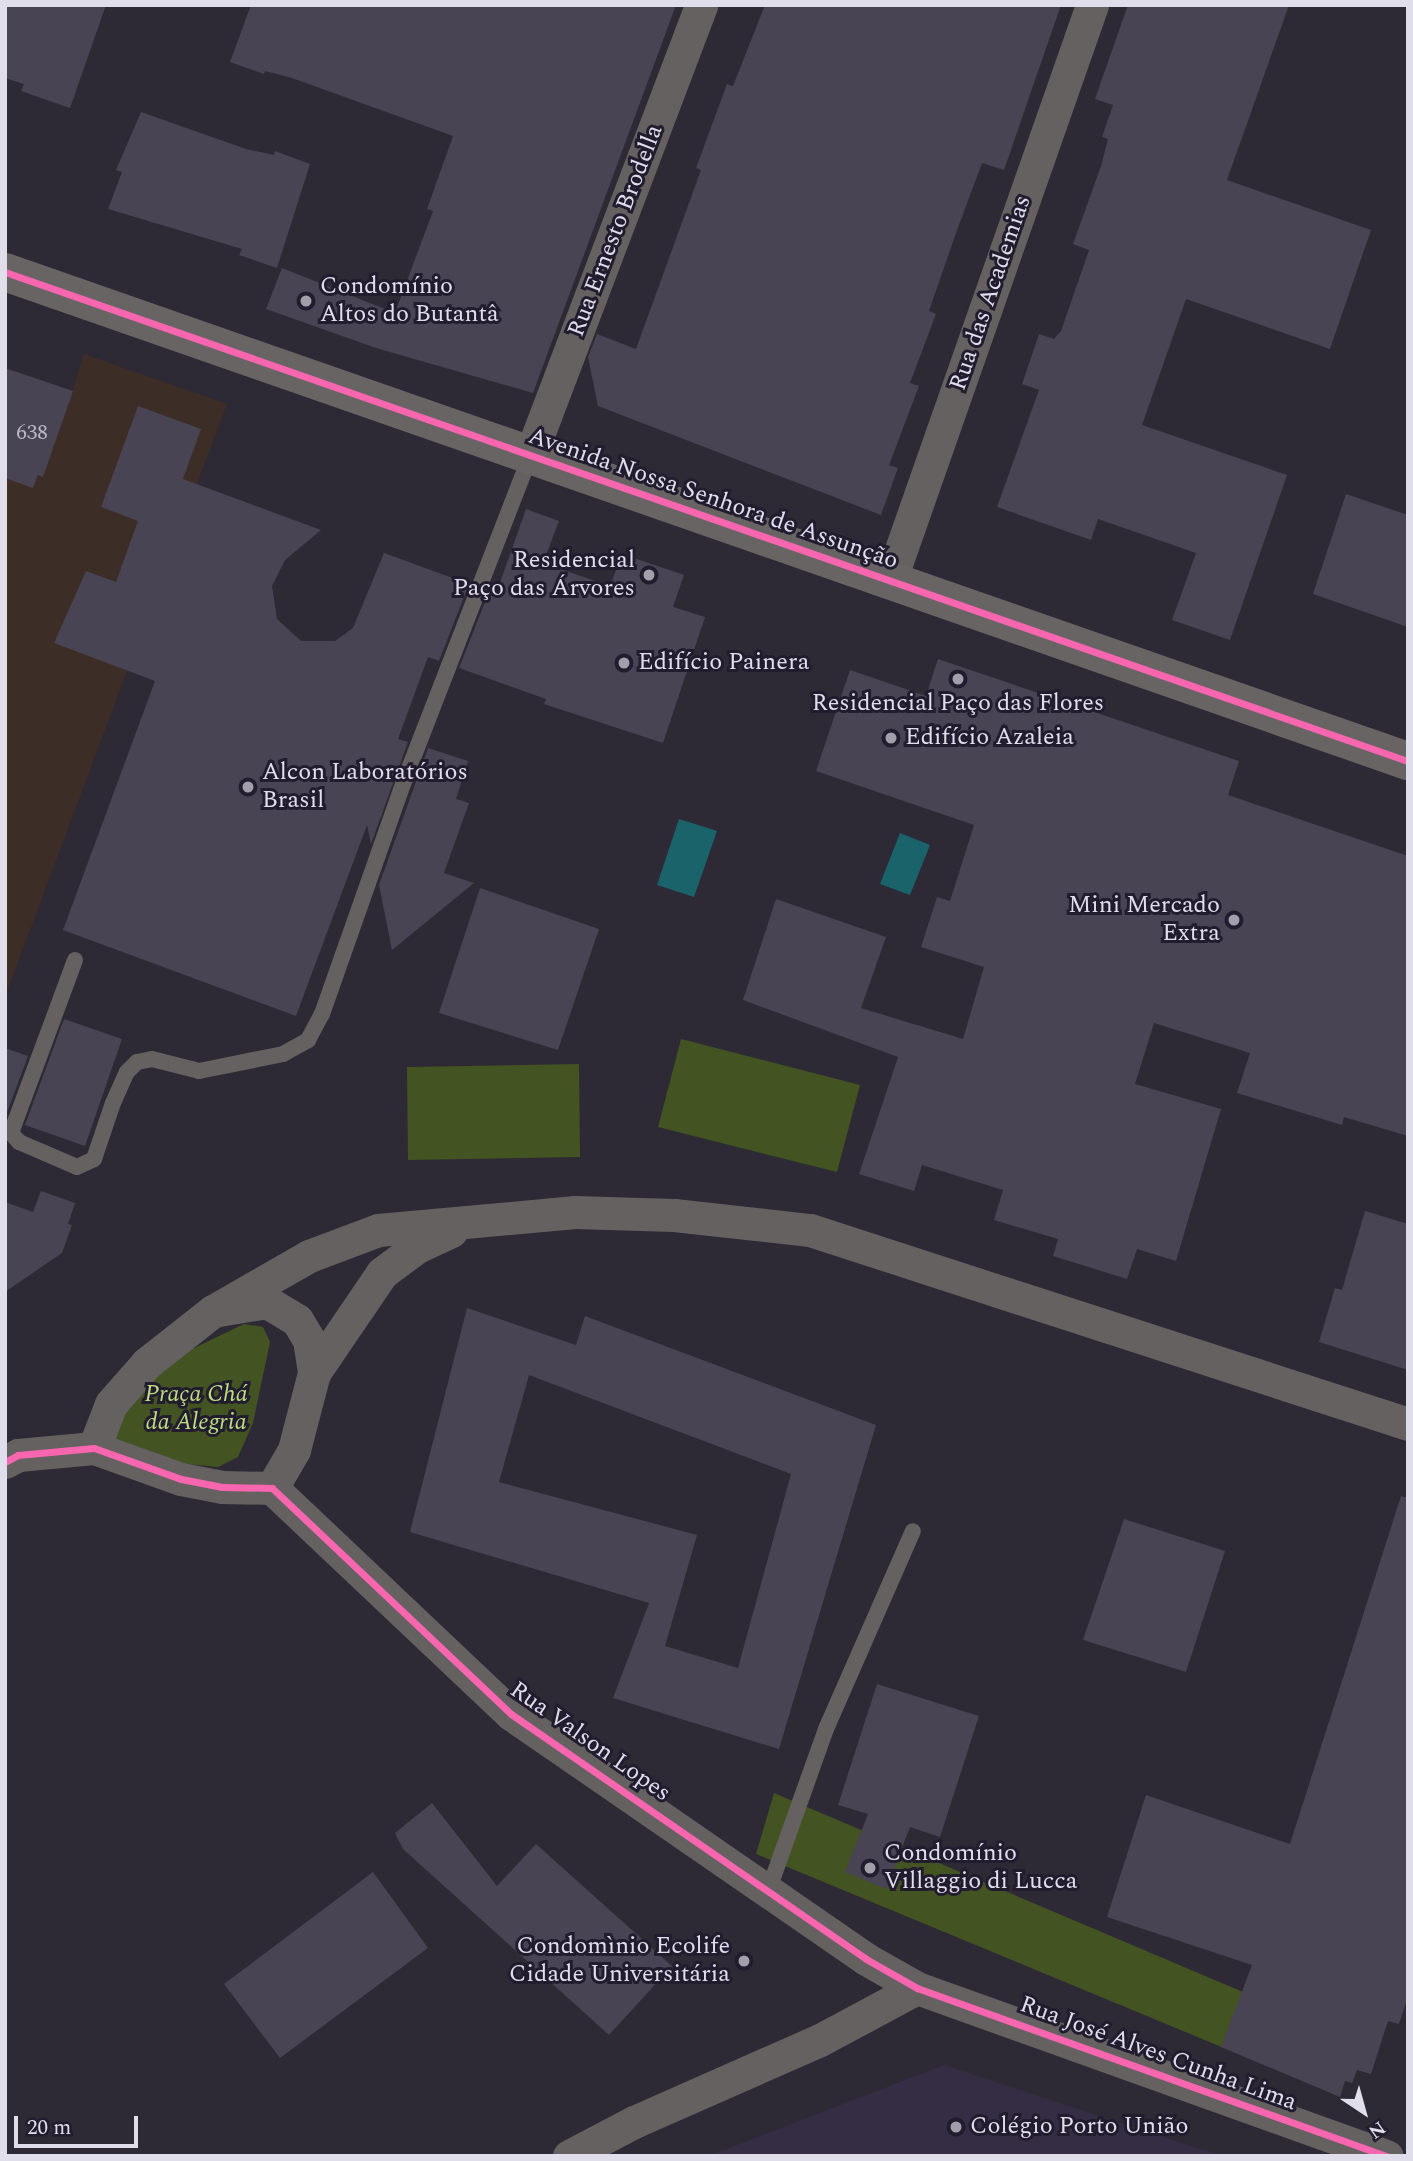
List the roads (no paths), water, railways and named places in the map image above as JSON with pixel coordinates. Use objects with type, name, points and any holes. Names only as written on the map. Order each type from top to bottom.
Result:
[{"type":"street","name":"Rua Ernesto Brodella","points":[[530,457],[701,5]]},
{"type":"street","name":"Rua das Academias","points":[[890,581],[1092,5]]},
{"type":"street","name":"Avenida Nossa Senhora de Assunção","points":[[5,272],[1408,761]]},
{"type":"street","points":[[94,1448],[111,1404],[147,1363],[213,1311],[309,1256],[378,1230],[575,1212],[637,1214],[810,1230],[1408,1424]]},
{"type":"street","points":[[5,1462],[18,1455],[94,1448],[181,1479],[222,1487],[272,1488],[294,1450],[314,1373],[382,1273],[417,1247],[473,1221]]},
{"type":"street","points":[[213,1311],[267,1301],[283,1308],[309,1340],[314,1373]]},
{"type":"street","name":"Rua Valson Lopes","points":[[272,1488],[511,1714],[769,1889],[866,1959],[917,1988]]},
{"type":"street","points":[[569,2156],[634,2122],[820,2040],[917,1988]]},
{"type":"street","name":"Rua José Alves Cunha Lima","points":[[917,1988],[1387,2156]]},
{"type":"lane","points":[[75,960],[11,1133],[19,1142],[77,1167],[94,1160],[113,1103],[127,1072],[136,1062],[152,1059],[200,1071],[283,1054],[308,1040],[322,1014],[403,784],[530,457]]},
{"type":"lane","points":[[769,1889],[826,1729],[913,1531]]},
{"type":"water","points":[[679,819],[717,831],[694,897],[657,885]]},
{"type":"water","points":[[900,833],[930,845],[910,895],[880,884]]},
{"type":"place","name":"Condomínio Altos do Butantâ","points":[[306,301]]},
{"type":"place","name":"Residencial Paço das Árvores","points":[[649,575]]},
{"type":"place","name":"Edifício Painera","points":[[624,663]]},
{"type":"place","name":"Residencial Paço das Flores","points":[[958,679]]},
{"type":"place","name":"Edifício Azaleia","points":[[891,738]]},
{"type":"place","name":"Alcon Laboratórios Brasil","points":[[248,787]]},
{"type":"place","name":"Mini Mercado Extra","points":[[1234,920]]},
{"type":"place","name":"Condomínio Villaggio di Lucca","points":[[870,1868]]},
{"type":"place","name":"Condomìnio Ecolife Cidade Universitária","points":[[744,1961]]},
{"type":"place","name":"Colégio Porto União","points":[[956,2127]]},
{"type":"park label","name":"Praça Chá da Alegria","points":[[196,1409]]}]
